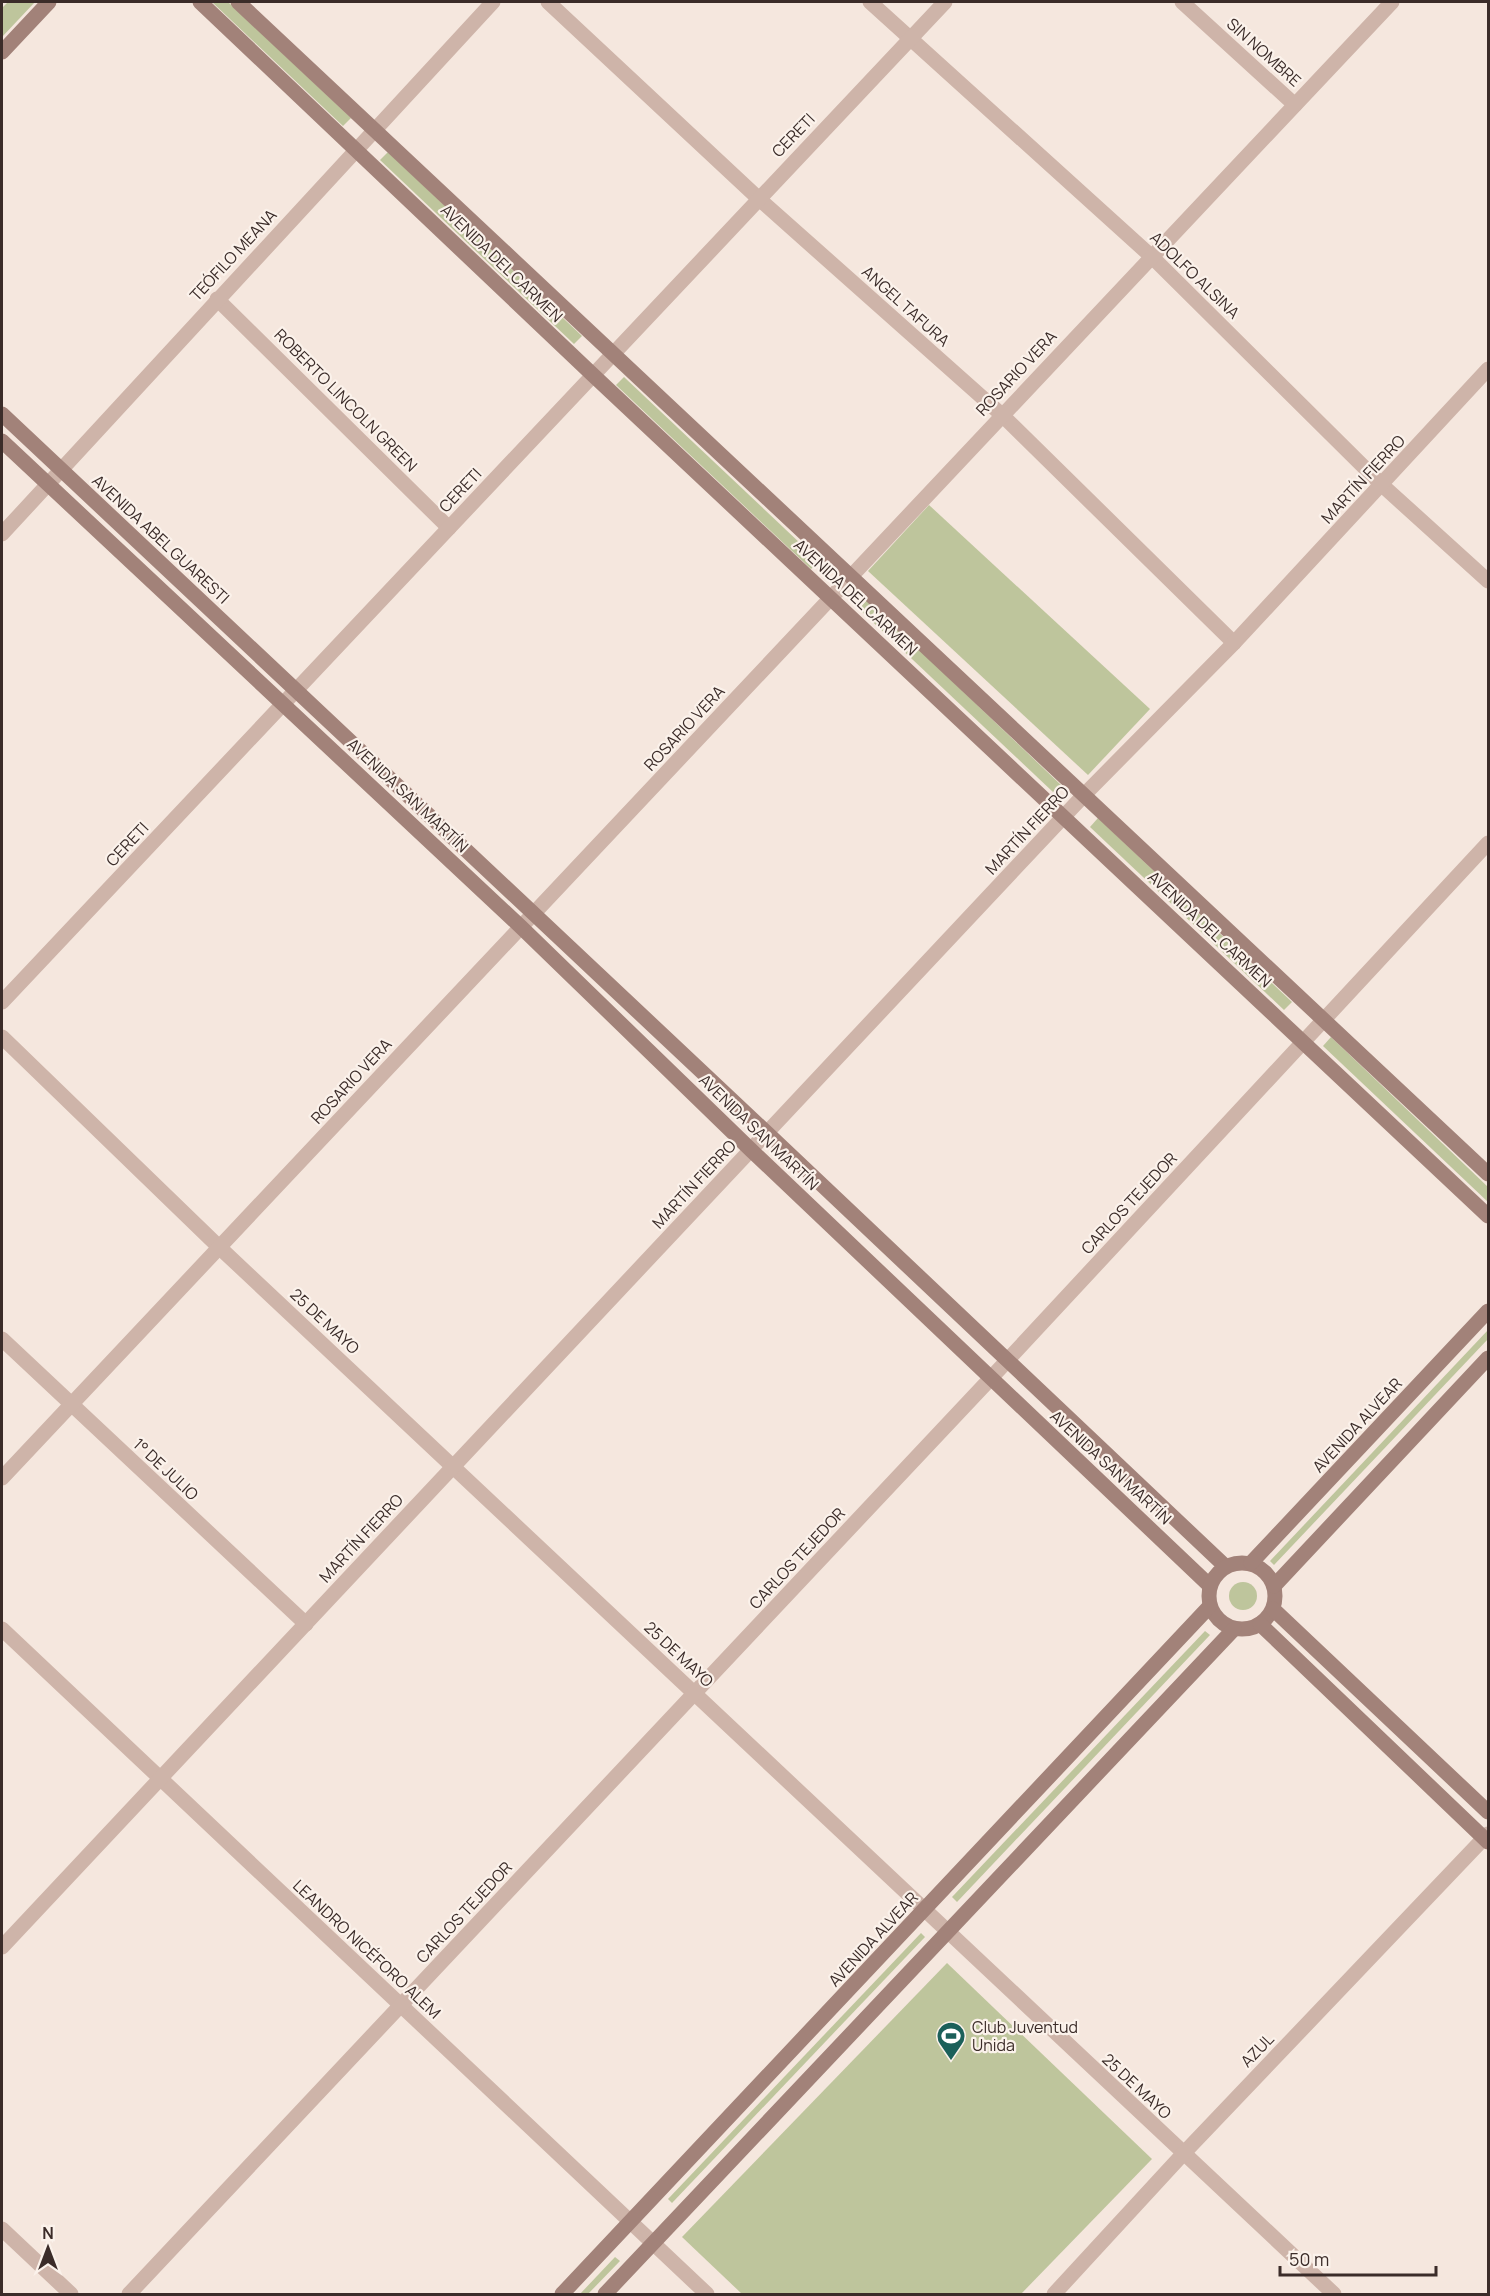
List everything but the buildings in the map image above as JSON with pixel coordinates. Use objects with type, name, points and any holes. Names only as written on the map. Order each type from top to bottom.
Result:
[{"type":"main road","points":[[2,52],[49,2]]},
{"type":"main road","name":"AVENIDA DEL CARMEN","points":[[200,2],[593,375],[1488,1216]]},
{"type":"main road","name":"AVENIDA DEL CARMEN","points":[[238,2],[1488,1174]]},
{"type":"main road","name":"AVENIDA ABEL GUARESTI","points":[[2,414],[296,691]]},
{"type":"main road","points":[[2,441],[47,486],[284,704]]},
{"type":"main road","name":"AVENIDA SAN MARTÍN","points":[[296,691],[1225,1566]]},
{"type":"main road","name":"AVENIDA SAN MARTÍN","points":[[284,704],[521,927],[751,1150],[1209,1585]]},
{"type":"main road","name":"AVENIDA ALVEAR","points":[[1251,1563],[1488,1311]]},
{"type":"main road","points":[[1274,1586],[1488,1358]]},
{"type":"main road","points":[[1242,1562],[1251,1563],[1261,1568],[1269,1576],[1274,1586],[1273,1609],[1260,1624],[1234,1629],[1215,1617],[1209,1607],[1209,1585],[1225,1566],[1242,1562]]},
{"type":"main road","name":"AVENIDA ALVEAR","points":[[562,2295],[1209,1607]]},
{"type":"main road","points":[[1273,1609],[1488,1812]]},
{"type":"main road","points":[[1260,1624],[1487,1838]]},
{"type":"main road","points":[[605,2295],[1234,1629]]},
{"type":"street","name":"TEÓFILO MEANA","points":[[2,534],[217,298],[493,2]]},
{"type":"street","name":"ANGEL TAFURA","points":[[548,2],[758,198],[1002,415],[1234,643]]},
{"type":"street","name":"ADOLFO ALSINA","points":[[870,2],[1151,256],[1382,485],[1488,581]]},
{"type":"street","name":"CERETI","points":[[2,1002],[945,2]]},
{"type":"street","name":"SIN NOMBRE","points":[[1182,2],[1295,105]]},
{"type":"street","name":"ROSARIO VERA","points":[[2,1478],[1392,2]]},
{"type":"street","name":"ROBERTO LINCOLN GREEN","points":[[217,298],[449,528]]},
{"type":"street","name":"MARTÍN FIERRO","points":[[2,1947],[1084,795],[1234,643],[1488,369]]},
{"type":"street","name":"CARLOS TEJEDOR","points":[[129,2295],[991,1378],[1488,843]]},
{"type":"street","name":"25 DE MAYO","points":[[2,1037],[219,1247],[1334,2295]]},
{"type":"street","name":"1° DE JULIO","points":[[2,1339],[306,1624]]},
{"type":"street","name":"LEANDRO NICÉFORO ALEM","points":[[2,1629],[707,2295]]},
{"type":"street","name":"AZUL","points":[[1054,2295],[1183,2154],[1487,1838]]},
{"type":"street","points":[[2,2229],[71,2295]]},
{"type":"green space","points":[[8,2],[35,2],[2,37],[2,8]]},
{"type":"green space","points":[[212,2],[228,2],[351,118],[343,126]]},
{"type":"green space","points":[[388,152],[582,336],[574,344],[380,160]]},
{"type":"green space","points":[[624,377],[819,561],[811,569],[616,385]]},
{"type":"green space","points":[[929,505],[1150,709],[1088,775],[868,571]]},
{"type":"green space","points":[[867,600],[1061,785],[1053,792],[859,609]]},
{"type":"green space","points":[[1098,818],[1292,1002],[1284,1010],[1090,827]]},
{"type":"green space","points":[[1331,1037],[1488,1187],[1488,1202],[1323,1046]]},
{"type":"green space","points":[[1488,1330],[1488,1339],[1274,1565],[1270,1561]]},
{"type":"green space","points":[[1243,1582],[1253,1586],[1257,1596],[1253,1606],[1243,1610],[1233,1606],[1229,1596],[1233,1586]]},
{"type":"green space","points":[[1205,1631],[1210,1635],[957,1902],[952,1897]]},
{"type":"green space","points":[[921,1933],[925,1937],[672,2203],[668,2199]]},
{"type":"green space","name":"Club Juventud Unida","points":[[947,1963],[1152,2159],[1021,2294],[742,2294],[682,2237]]},
{"type":"green space","points":[[615,2257],[620,2261],[588,2294],[580,2294]]},
{"type":"place","name":"Club Juventud Unida","points":[[951,2062]]}]
